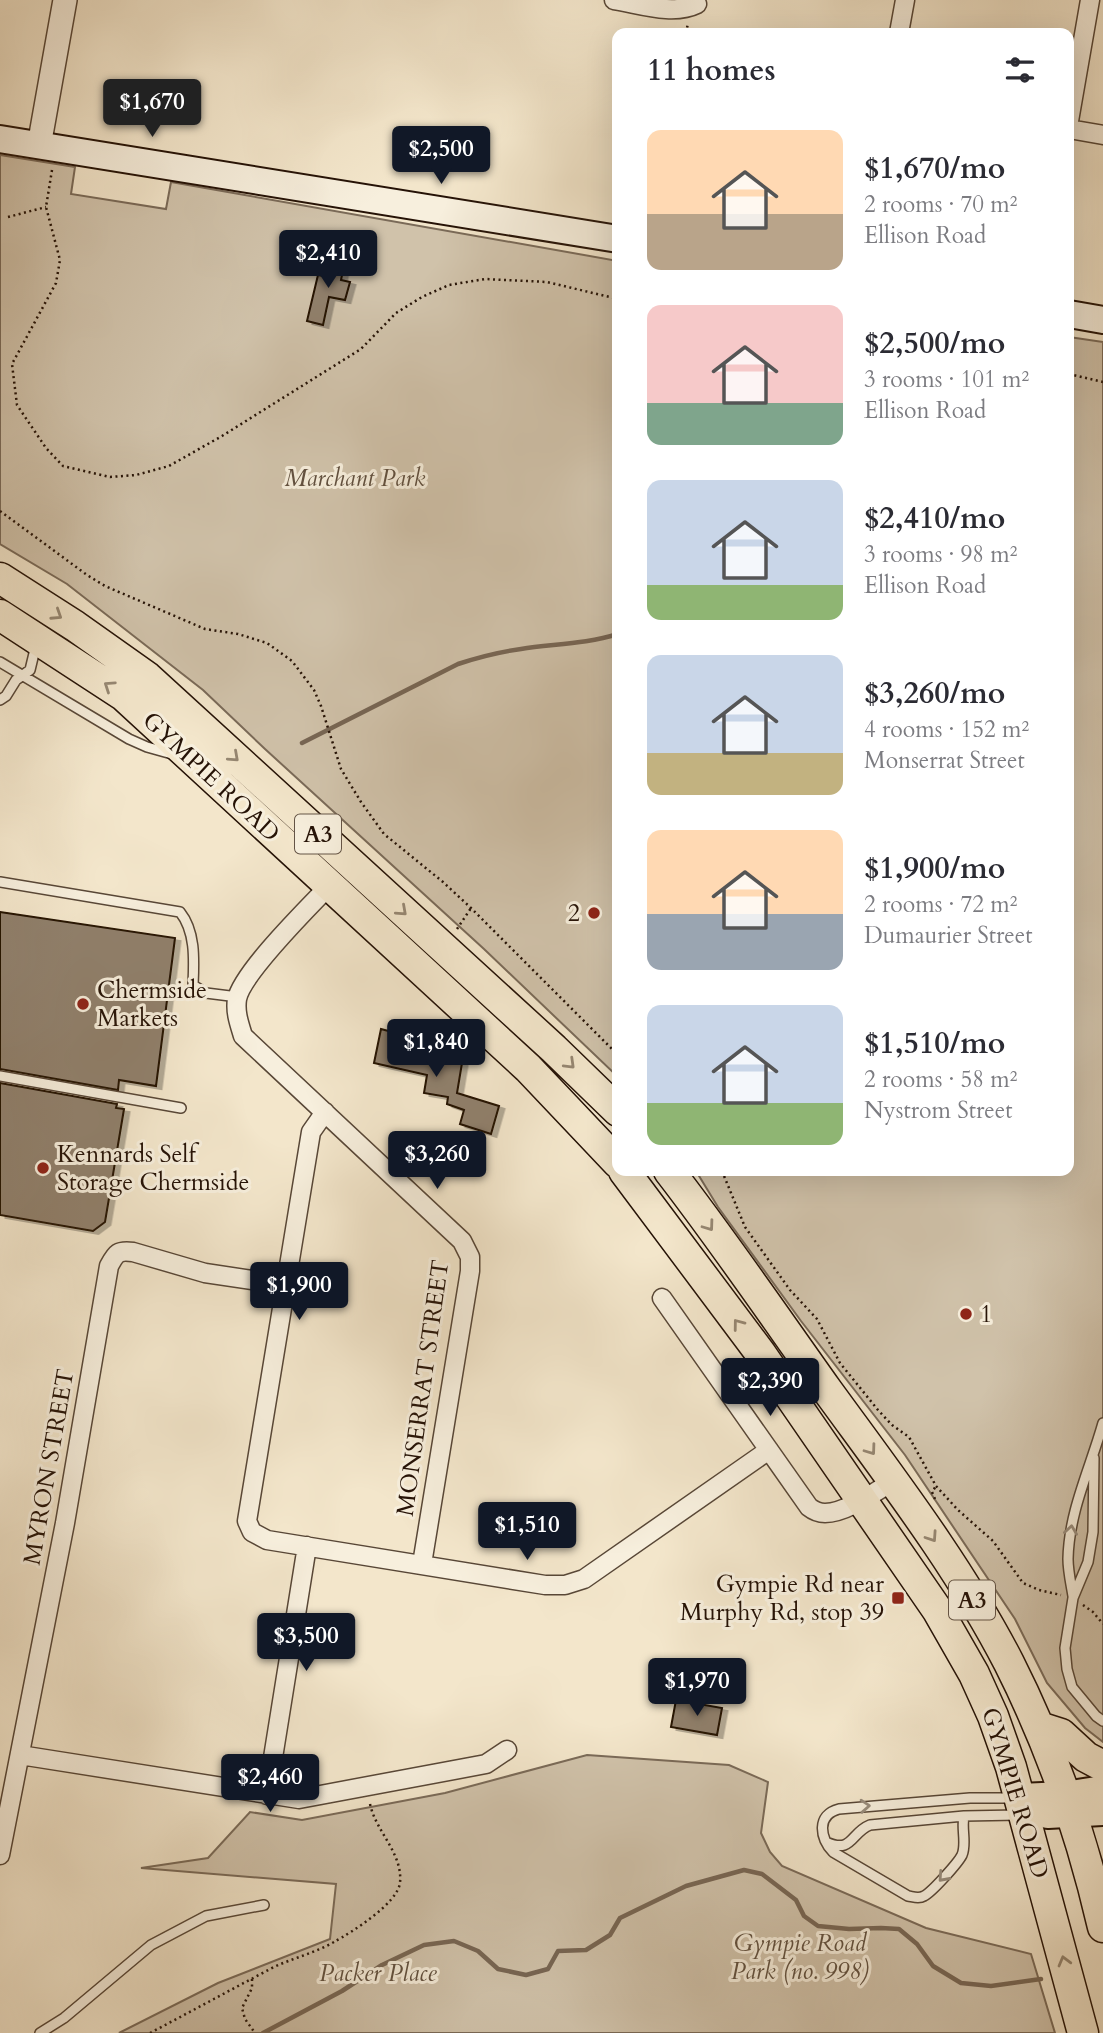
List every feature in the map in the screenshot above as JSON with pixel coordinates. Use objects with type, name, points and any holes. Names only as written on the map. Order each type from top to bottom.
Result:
[{"type":"highway","name":"GYMPIE ROAD","points":[[0,578],[148,677],[612,1105]]},
{"type":"highway","name":"GYMPIE ROAD","points":[[0,615],[124,696],[527,1068],[612,1157]]},
{"type":"highway","name":"GYMPIE ROAD","points":[[628,1176],[761,1354],[938,1611],[974,1674],[1003,1742],[1083,2033]]},
{"type":"highway","name":"GYMPIE ROAD","points":[[673,1176],[934,1539],[981,1615],[1008,1662],[1039,1727],[1068,1805],[1102,1911]]},
{"type":"highway","points":[[1039,1727],[1061,1734],[1086,1757],[1103,1766]]},
{"type":"main road","points":[[0,139],[46,156],[612,238]]},
{"type":"main road","points":[[1074,315],[1103,320]]},
{"type":"main road","points":[[1068,1805],[1103,1790]]},
{"type":"main road","points":[[1022,1806],[1068,1805],[1103,1811]]},
{"type":"street","points":[[46,156],[65,0]]},
{"type":"street","points":[[614,0],[676,10],[700,7]]},
{"type":"street","points":[[900,28],[905,0]]},
{"type":"street","points":[[1074,92],[1090,0]]},
{"type":"street","points":[[1074,130],[1103,135]]},
{"type":"street","points":[[238,997],[250,974],[329,886]]},
{"type":"street","name":"MONSERRAT STREET","points":[[238,997],[237,1017],[243,1036],[462,1241],[470,1256],[470,1271],[422,1564]]},
{"type":"street","points":[[325,1112],[311,1132],[247,1521],[252,1532],[267,1540],[545,1585],[565,1585],[584,1579],[769,1450]]},
{"type":"street","name":"MYRON STREET","points":[[0,1855],[65,1523],[109,1266],[116,1254],[125,1251],[205,1273],[285,1285]]},
{"type":"street","points":[[662,1298],[809,1507],[822,1514],[830,1513],[861,1500],[893,1481]]},
{"type":"street","points":[[267,1795],[307,1546]]},
{"type":"street","points":[[20,1755],[299,1799],[485,1764],[507,1750]]},
{"type":"lane","points":[[3,698],[16,680],[30,670],[33,651],[39,639]]},
{"type":"lane","points":[[0,662],[130,739],[197,763]]},
{"type":"lane","points":[[0,882],[180,912],[186,919],[191,934],[193,985],[206,993],[238,997]]},
{"type":"lane","points":[[0,1076],[181,1108]]},
{"type":"lane","points":[[1073,1598],[1068,1561],[1071,1528],[1103,1423]]},
{"type":"lane","points":[[1094,1458],[1093,1532],[1088,1562],[1073,1598],[1065,1648],[1072,1687],[1103,1721]]},
{"type":"lane","points":[[964,1816],[962,1854],[929,1892],[918,1898],[908,1896],[838,1855],[824,1841],[822,1831],[823,1820],[829,1813],[839,1809],[970,1798],[1022,1806]]},
{"type":"lane","points":[[824,1841],[846,1846],[861,1830],[870,1825],[964,1816],[1022,1806]]},
{"type":"lane","points":[[40,2033],[64,2018],[151,1945],[206,1916],[264,1905]]},
{"type":"path","points":[[46,156],[50,178],[46,207],[60,260],[56,283],[12,365],[17,405],[46,448],[63,466],[110,477],[135,475],[169,466],[361,349],[396,313],[449,285],[485,279],[547,282],[612,298]]},
{"type":"path","points":[[8,217],[46,207]]},
{"type":"path","points":[[1074,375],[1103,382]]},
{"type":"path","points":[[0,512],[105,586],[205,629],[238,634],[267,643],[292,661],[314,690],[341,769],[384,834],[471,908],[612,1049]]},
{"type":"path","points":[[461,936],[456,930],[471,908]]},
{"type":"path","points":[[724,1176],[745,1227],[790,1290],[817,1319],[840,1363],[877,1410],[909,1437],[936,1486],[993,1541],[1023,1583],[1039,1590],[1073,1598],[1093,1612],[1103,1624]]},
{"type":"path","points":[[150,2033],[278,1965],[332,1943],[352,1931],[398,1892],[400,1866],[372,1814],[366,1787]]},
{"type":"path","points":[[252,1979],[252,1988],[242,2008],[245,2020],[255,2033]]},
{"type":"green space","name":"Marchant Park","points":[[0,155],[75,167],[71,194],[166,209],[171,182],[612,260],[612,1071],[484,949],[203,690],[67,584],[0,544]]},
{"type":"green space","points":[[1074,338],[1103,342],[1103,1742],[1085,1728],[1047,1683],[1015,1619],[905,1455],[801,1321],[718,1207],[699,1176],[1074,1176]]},
{"type":"green space","points":[[587,1755],[729,1765],[768,1782],[761,1833],[770,1852],[782,1866],[926,1928],[1031,1954],[1055,2033],[119,2033],[218,1983],[330,1939],[336,1884],[141,1868],[208,1858],[250,1812],[302,1820],[445,1793]]},
{"type":"building","points":[[335,253],[346,255],[341,280],[350,282],[345,300],[329,297],[323,325],[307,321],[318,275],[329,277]]},
{"type":"building","name":"Chermside Markets","points":[[0,912],[175,938],[156,1086],[119,1080],[118,1090],[0,1069]]},
{"type":"building","points":[[381,1029],[411,1037],[408,1054],[462,1063],[457,1093],[499,1106],[491,1134],[460,1124],[464,1110],[447,1104],[448,1097],[424,1093],[427,1075],[374,1063]]},
{"type":"building","name":"Kennards Self Storage Chermside","points":[[0,1083],[117,1104],[116,1108],[124,1109],[105,1222],[93,1231],[0,1215]]},
{"type":"building","points":[[676,1700],[722,1708],[717,1735],[671,1727]]},
{"type":"waterway","points":[[302,743],[458,664],[505,652],[612,636]]},
{"type":"waterway","points":[[263,2033],[342,1991],[382,1965],[424,1945],[454,1941],[478,1951],[498,1969],[526,1975],[548,1969],[558,1951],[586,1950],[610,1935],[620,1918],[686,1886],[744,1870],[762,1874],[796,1900],[804,1916],[818,1926],[899,1929],[917,1944],[933,1966],[961,1983],[991,1986],[1041,1979]]},
{"type":"place","name":"2","points":[[594,913]]},
{"type":"place","name":"Chermside Markets","points":[[83,1004]]},
{"type":"place","name":"Kennards Self Storage Chermside","points":[[43,1168]]},
{"type":"place","name":"1","points":[[966,1314]]},
{"type":"place","name":"Gympie Rd near Murphy Rd, stop 39","points":[[898,1598]]},
{"type":"park label","name":"Gympie Road Park (no. 998)","points":[[800,1957]]},
{"type":"park label","name":"Packer Place","points":[[378,1973]]}]
